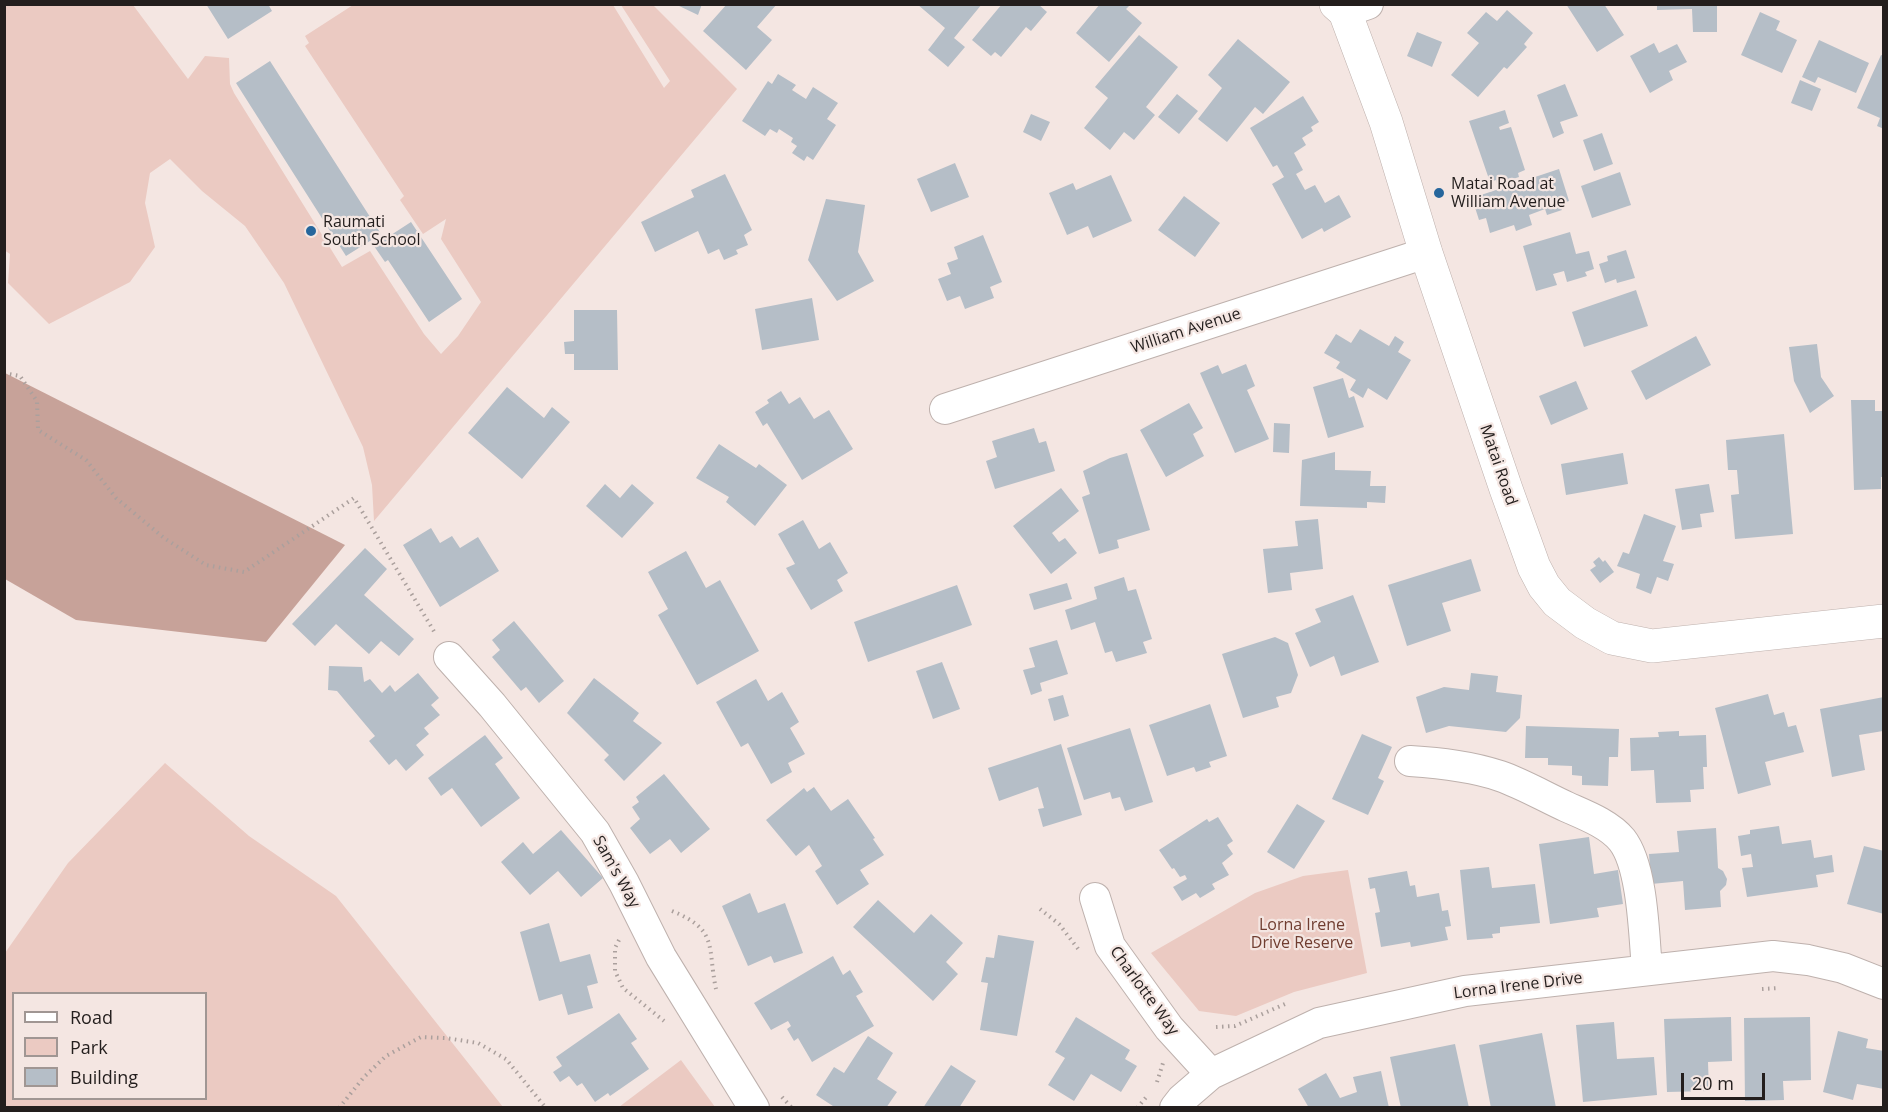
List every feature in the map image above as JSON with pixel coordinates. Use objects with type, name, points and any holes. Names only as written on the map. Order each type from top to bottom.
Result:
[{"type":"street","name":"Matai Road","points":[[1350,7],[1426,253],[1506,489],[1530,556],[1544,586],[1557,602],[1585,623],[1612,638],[1653,646],[1884,621]]},
{"type":"street","name":"William Avenue","points":[[945,409],[1426,253]]},
{"type":"street","name":"Sam's Way","points":[[449,657],[492,705],[595,832],[661,957],[754,1107]]},
{"type":"street","points":[[1410,760],[1476,769],[1500,776],[1581,813],[1607,827],[1622,840],[1628,851],[1642,907],[1647,970]]},
{"type":"street","name":"Charlotte Way","points":[[1095,898],[1110,946],[1169,1028],[1211,1074]]},
{"type":"street","name":"Lorna Irene Drive","points":[[1175,1107],[1211,1074],[1319,1023],[1465,991],[1773,956],[1808,960],[1843,968],[1884,984]]},
{"type":"path","points":[[4,374],[20,376],[37,401],[38,430],[86,460],[116,498],[164,538],[206,566],[244,572],[354,498],[449,657]]},
{"type":"path","points":[[641,917],[654,911],[672,911],[690,920],[703,931],[711,946],[716,991]]},
{"type":"path","points":[[1758,989],[1787,988]]},
{"type":"path","points":[[339,1107],[364,1077],[386,1056],[421,1037],[478,1042],[506,1059],[546,1107]]},
{"type":"path","points":[[781,1096],[792,1107]]},
{"type":"green space","name":"Raumati South School","points":[[5,4],[133,5],[188,79],[205,56],[229,58],[230,84],[234,93],[342,267],[370,251],[424,334],[441,354],[458,336],[481,302],[441,239],[446,219],[423,234],[400,200],[404,196],[305,46],[309,43],[305,36],[353,5],[613,5],[664,88],[670,81],[621,5],[653,5],[737,89],[374,521],[372,485],[363,447],[284,283],[245,226],[202,191],[170,159],[150,173],[145,203],[155,247],[130,282],[49,324],[8,283],[10,254],[4,250]]},
{"type":"green space","points":[[165,763],[249,836],[336,896],[503,1107],[5,1107],[5,953],[68,863]]},
{"type":"green space","name":"Lorna Irene Drive Reserve","points":[[1348,870],[1367,973],[1294,992],[1236,1016],[1199,1011],[1151,953],[1255,893],[1303,876]]},
{"type":"green space","points":[[681,1060],[715,1107],[619,1107]]},
{"type":"shaded area","points":[[4,373],[345,545],[266,642],[76,620],[5,579]]},
{"type":"building","points":[[206,4],[268,4],[272,11],[228,39]]},
{"type":"building","points":[[675,4],[702,4],[698,15]]},
{"type":"building","points":[[727,4],[777,4],[757,27],[772,40],[746,70],[703,31]]},
{"type":"building","points":[[917,4],[982,4],[954,38],[965,47],[948,67],[928,50],[945,28]]},
{"type":"building","points":[[1002,4],[1038,4],[1047,12],[1031,31],[1026,27],[1001,57],[995,52],[991,56],[972,40]]},
{"type":"building","points":[[1100,4],[1131,4],[1126,9],[1142,23],[1109,62],[1076,33]]},
{"type":"building","points":[[1566,4],[1604,4],[1624,35],[1597,52]]},
{"type":"building","points":[[1657,4],[1717,4],[1717,32],[1693,32],[1692,9],[1657,10]]},
{"type":"building","points":[[1507,10],[1533,33],[1524,44],[1527,47],[1507,69],[1504,67],[1478,97],[1451,75],[1479,43],[1467,33],[1486,12],[1497,21]]},
{"type":"building","points":[[1760,12],[1780,21],[1776,30],[1797,40],[1782,73],[1741,55]]},
{"type":"building","points":[[1417,32],[1442,42],[1432,67],[1407,56]]},
{"type":"building","points":[[1139,35],[1178,67],[1146,107],[1155,115],[1134,140],[1124,132],[1110,150],[1084,128],[1108,98],[1095,87]]},
{"type":"building","points":[[1238,39],[1290,82],[1263,114],[1255,107],[1227,142],[1198,119],[1222,88],[1208,75]]},
{"type":"building","points":[[1819,40],[1869,63],[1856,93],[1818,77],[1815,83],[1802,77]]},
{"type":"building","points":[[1654,43],[1659,53],[1677,44],[1687,62],[1669,71],[1673,80],[1650,93],[1630,56]]},
{"type":"building","points":[[1881,55],[1884,56],[1884,129],[1877,126],[1880,118],[1857,108]]},
{"type":"building","points":[[270,61],[381,234],[346,256],[236,83]]},
{"type":"building","points":[[778,74],[796,85],[792,90],[806,99],[813,87],[838,103],[827,119],[836,125],[813,160],[807,156],[804,161],[792,153],[797,146],[791,142],[793,138],[779,129],[777,133],[770,129],[765,136],[742,121],[768,81],[772,84]]},
{"type":"building","points":[[1800,80],[1821,89],[1812,111],[1791,103]]},
{"type":"building","points":[[1565,84],[1578,116],[1560,122],[1564,133],[1553,138],[1537,95]]},
{"type":"building","points":[[1177,94],[1198,111],[1179,134],[1158,117]]},
{"type":"building","points":[[1303,96],[1319,122],[1311,127],[1313,131],[1302,138],[1306,145],[1294,153],[1303,170],[1296,174],[1305,190],[1315,185],[1325,203],[1339,195],[1351,217],[1324,232],[1322,228],[1302,239],[1272,184],[1284,177],[1277,165],[1273,167],[1250,128]]},
{"type":"building","points":[[1505,110],[1509,123],[1499,127],[1500,130],[1511,127],[1525,170],[1518,173],[1519,177],[1497,184],[1496,180],[1490,182],[1469,121]]},
{"type":"building","points":[[1031,114],[1050,122],[1041,141],[1023,132]]},
{"type":"building","points":[[1602,133],[1613,164],[1594,171],[1583,140]]},
{"type":"building","points":[[955,163],[969,197],[931,212],[917,179]]},
{"type":"building","points":[[1559,169],[1569,201],[1560,204],[1562,210],[1547,215],[1545,209],[1529,215],[1532,225],[1516,231],[1514,225],[1490,233],[1486,218],[1479,220],[1472,198]]},
{"type":"building","points":[[1620,172],[1631,205],[1592,218],[1581,186]]},
{"type":"building","points":[[725,174],[752,230],[744,235],[748,245],[736,250],[738,254],[724,260],[719,249],[708,254],[698,231],[655,252],[641,222],[694,197],[691,190]]},
{"type":"building","points":[[1111,175],[1132,221],[1093,238],[1088,226],[1067,235],[1049,193],[1073,183],[1076,190]]},
{"type":"building","points":[[1184,196],[1220,223],[1195,257],[1158,230]]},
{"type":"building","points":[[826,199],[865,205],[858,252],[874,281],[837,301],[808,260]]},
{"type":"building","points":[[411,222],[462,299],[429,322],[388,260],[385,262],[374,246]]},
{"type":"building","points":[[1570,232],[1576,254],[1589,251],[1594,269],[1585,272],[1587,276],[1567,282],[1564,271],[1553,274],[1557,285],[1536,291],[1523,246]]},
{"type":"building","points":[[983,235],[1002,282],[990,287],[994,298],[965,309],[960,296],[947,301],[938,279],[951,274],[947,263],[958,259],[954,247]]},
{"type":"building","points":[[1626,250],[1635,278],[1617,283],[1616,279],[1605,283],[1599,264],[1608,261],[1607,256]]},
{"type":"building","points":[[1636,290],[1648,326],[1584,347],[1572,312]]},
{"type":"building","points":[[812,298],[819,340],[762,350],[755,309]]},
{"type":"building","points":[[574,310],[617,310],[618,370],[574,370],[574,354],[565,354],[564,342],[574,341]]},
{"type":"building","points":[[1360,329],[1389,346],[1395,336],[1404,342],[1398,352],[1411,360],[1387,400],[1368,388],[1363,398],[1350,390],[1356,380],[1336,368],[1340,362],[1324,353],[1336,334],[1351,343]]},
{"type":"building","points":[[1696,336],[1711,365],[1646,400],[1631,371]]},
{"type":"building","points":[[1817,344],[1821,377],[1834,396],[1810,413],[1794,381],[1789,347]]},
{"type":"building","points":[[1246,364],[1255,386],[1247,390],[1269,439],[1235,453],[1200,373],[1218,365],[1222,374]]},
{"type":"building","points":[[1343,378],[1349,398],[1354,396],[1364,427],[1328,438],[1313,387]]},
{"type":"building","points":[[1576,381],[1588,409],[1551,425],[1539,396]]},
{"type":"building","points":[[507,387],[544,418],[552,407],[570,422],[522,479],[468,433]]},
{"type":"building","points":[[781,391],[789,404],[800,397],[814,419],[829,410],[853,449],[802,480],[767,423],[763,426],[755,412]]},
{"type":"building","points":[[1851,400],[1875,400],[1875,411],[1884,411],[1884,477],[1881,477],[1881,489],[1854,490]]},
{"type":"building","points":[[1189,403],[1203,428],[1193,434],[1204,456],[1166,477],[1140,430]]},
{"type":"building","points":[[1274,423],[1290,424],[1289,453],[1273,452]]},
{"type":"building","points":[[1034,428],[1039,443],[1046,441],[1055,471],[995,489],[986,461],[997,457],[992,441]]},
{"type":"building","points":[[1784,434],[1793,534],[1735,539],[1731,495],[1739,494],[1737,470],[1728,470],[1726,440]]},
{"type":"building","points":[[719,444],[756,468],[759,464],[787,485],[755,526],[726,502],[729,497],[696,478]]},
{"type":"building","points":[[1335,452],[1335,470],[1371,471],[1370,486],[1386,486],[1385,503],[1367,502],[1367,508],[1300,506],[1302,460]]},
{"type":"building","points":[[1127,453],[1150,530],[1117,540],[1119,548],[1099,554],[1082,497],[1090,494],[1083,471],[1110,458]]},
{"type":"building","points":[[1623,453],[1628,484],[1566,495],[1561,464]]},
{"type":"building","points":[[605,484],[620,498],[632,484],[654,503],[622,538],[586,506]]},
{"type":"building","points":[[1709,484],[1714,512],[1700,514],[1702,527],[1682,530],[1675,489]]},
{"type":"building","points":[[1061,488],[1079,511],[1052,533],[1059,542],[1065,538],[1077,553],[1051,574],[1013,526]]},
{"type":"building","points":[[1644,514],[1676,526],[1663,561],[1674,564],[1668,581],[1657,577],[1651,594],[1636,588],[1640,574],[1617,566],[1623,552],[1629,554]]},
{"type":"building","points":[[1318,519],[1323,569],[1290,573],[1292,590],[1268,593],[1263,549],[1298,546],[1295,521]]},
{"type":"building","points":[[803,520],[819,549],[830,542],[848,573],[837,580],[843,591],[811,610],[786,568],[795,564],[778,534]]},
{"type":"building","points":[[431,528],[440,543],[452,536],[460,548],[478,537],[499,571],[440,607],[403,545]]},
{"type":"building","points":[[365,548],[387,569],[364,595],[414,639],[399,656],[381,641],[369,654],[336,624],[315,646],[292,624]]},
{"type":"building","points":[[686,551],[706,588],[720,580],[759,651],[697,685],[658,615],[668,609],[648,572]]},
{"type":"building","points":[[1599,557],[1603,562],[1605,560],[1614,572],[1600,583],[1590,570],[1596,566],[1593,562]]},
{"type":"building","points":[[1471,559],[1481,591],[1442,603],[1451,631],[1407,646],[1388,585]]},
{"type":"building","points":[[1124,577],[1128,591],[1136,589],[1152,639],[1143,642],[1147,653],[1116,662],[1112,651],[1105,653],[1095,622],[1071,630],[1065,610],[1097,599],[1094,587]]},
{"type":"building","points":[[1067,583],[1072,599],[1034,610],[1029,594]]},
{"type":"building","points":[[957,585],[972,625],[868,662],[854,622]]},
{"type":"building","points":[[1353,595],[1379,662],[1341,676],[1334,656],[1310,667],[1295,633],[1321,622],[1315,609]]},
{"type":"building","points":[[514,621],[564,681],[539,703],[526,687],[521,691],[492,657],[500,650],[492,640]]},
{"type":"building","points":[[1275,637],[1288,643],[1298,675],[1291,693],[1276,697],[1279,707],[1243,718],[1222,654]]},
{"type":"building","points":[[1057,640],[1068,674],[1040,683],[1042,691],[1031,695],[1023,670],[1035,667],[1029,648]]},
{"type":"building","points":[[942,662],[960,709],[933,719],[916,671]]},
{"type":"building","points":[[329,666],[362,667],[364,682],[370,679],[382,693],[390,685],[395,692],[418,673],[439,698],[431,705],[440,715],[424,728],[429,734],[416,745],[424,755],[406,771],[396,759],[389,765],[369,741],[375,736],[337,691],[328,690]]},
{"type":"building","points":[[1471,673],[1498,676],[1496,692],[1522,695],[1520,718],[1506,732],[1449,726],[1426,733],[1416,697],[1444,687],[1469,690]]},
{"type":"building","points":[[594,678],[639,713],[633,721],[662,743],[624,781],[604,760],[609,755],[567,713]]},
{"type":"building","points":[[756,679],[768,701],[782,692],[799,722],[790,728],[805,754],[788,763],[792,772],[771,784],[748,743],[741,747],[716,702]]},
{"type":"building","points":[[1768,694],[1774,715],[1784,712],[1788,727],[1796,725],[1804,752],[1765,762],[1771,785],[1738,794],[1715,708]]},
{"type":"building","points":[[1063,695],[1069,716],[1054,721],[1048,699]]},
{"type":"building","points":[[1884,697],[1883,731],[1859,735],[1865,770],[1832,777],[1820,709]]},
{"type":"building","points":[[1210,704],[1227,756],[1209,762],[1211,767],[1196,772],[1194,767],[1167,776],[1149,725]]},
{"type":"building","points":[[1526,726],[1619,729],[1618,757],[1609,757],[1608,786],[1582,785],[1582,776],[1572,775],[1572,766],[1548,765],[1548,758],[1525,758]]},
{"type":"building","points":[[1130,728],[1153,802],[1125,811],[1120,797],[1112,799],[1110,792],[1084,800],[1067,748]]},
{"type":"building","points":[[1679,731],[1679,736],[1706,735],[1707,767],[1703,767],[1704,789],[1690,790],[1691,802],[1656,803],[1654,770],[1631,771],[1630,738],[1659,737],[1658,732]]},
{"type":"building","points":[[1362,734],[1392,747],[1378,778],[1384,781],[1368,815],[1332,799]]},
{"type":"building","points":[[485,735],[503,758],[495,764],[520,798],[481,827],[452,788],[441,796],[428,778]]},
{"type":"building","points":[[1061,744],[1082,815],[1043,827],[1038,809],[1044,808],[1038,787],[999,801],[988,768]]},
{"type":"building","points":[[664,774],[710,829],[681,853],[670,839],[650,854],[630,828],[640,819],[632,807],[639,802],[636,797]]},
{"type":"building","points":[[814,787],[831,811],[848,799],[884,855],[860,870],[869,884],[837,905],[815,871],[822,866],[809,845],[796,856],[766,820],[804,788],[807,792]]},
{"type":"building","points":[[1297,804],[1325,821],[1294,869],[1267,852]]},
{"type":"building","points":[[1218,817],[1233,841],[1227,845],[1233,854],[1222,863],[1229,875],[1212,884],[1215,889],[1200,898],[1196,893],[1182,901],[1173,887],[1187,879],[1185,875],[1180,877],[1174,868],[1172,869],[1159,850],[1207,819],[1209,822]]},
{"type":"building","points":[[1779,826],[1782,844],[1811,840],[1814,858],[1832,855],[1834,872],[1816,875],[1818,887],[1747,897],[1742,868],[1753,867],[1751,854],[1741,856],[1738,836],[1750,834],[1750,830]]},
{"type":"building","points":[[1716,828],[1718,868],[1723,871],[1727,879],[1726,885],[1720,891],[1721,907],[1685,910],[1683,881],[1651,884],[1649,854],[1679,852],[1677,831]]},
{"type":"building","points":[[561,830],[603,878],[581,897],[558,871],[530,895],[501,862],[523,842],[533,854]]},
{"type":"building","points":[[1589,837],[1594,874],[1618,870],[1623,904],[1597,908],[1599,917],[1550,924],[1539,844]]},
{"type":"building","points":[[1864,846],[1884,851],[1884,914],[1847,904]]},
{"type":"building","points":[[1489,867],[1492,888],[1535,884],[1540,923],[1500,927],[1500,933],[1492,934],[1493,938],[1467,940],[1460,870]]},
{"type":"building","points":[[1407,871],[1410,886],[1415,885],[1417,897],[1439,893],[1442,911],[1448,910],[1451,926],[1445,927],[1448,940],[1411,947],[1410,942],[1381,947],[1375,913],[1380,912],[1375,888],[1370,889],[1368,878]]},
{"type":"building","points":[[750,893],[758,913],[785,903],[803,953],[774,963],[771,956],[748,966],[722,906]]},
{"type":"building","points":[[878,900],[914,933],[931,914],[963,943],[946,962],[958,974],[933,1001],[853,927]]},
{"type":"building","points":[[549,923],[560,962],[590,954],[598,983],[587,986],[593,1008],[568,1015],[562,994],[539,1001],[520,932]]},
{"type":"building","points":[[998,935],[1034,941],[1017,1036],[980,1030],[988,983],[981,982],[986,957],[994,958]]},
{"type":"building","points":[[833,956],[843,975],[850,970],[863,992],[856,996],[874,1026],[812,1062],[798,1038],[794,1041],[787,1029],[791,1026],[788,1021],[771,1030],[754,1003]]},
{"type":"building","points":[[619,1013],[637,1039],[631,1043],[649,1069],[610,1096],[608,1093],[595,1102],[582,1083],[577,1086],[569,1076],[560,1082],[553,1072],[562,1066],[556,1057]]},
{"type":"building","points":[[1076,1017],[1130,1050],[1125,1059],[1137,1066],[1121,1092],[1091,1074],[1074,1101],[1048,1085],[1065,1058],[1055,1052]]},
{"type":"building","points":[[1731,1017],[1732,1061],[1708,1062],[1709,1091],[1667,1092],[1664,1019]]},
{"type":"building","points":[[1810,1017],[1811,1080],[1783,1081],[1784,1100],[1745,1101],[1744,1018]]},
{"type":"building","points":[[1614,1022],[1617,1059],[1654,1057],[1657,1095],[1583,1102],[1576,1025]]},
{"type":"building","points":[[1838,1031],[1868,1039],[1866,1048],[1884,1051],[1884,1089],[1857,1084],[1853,1100],[1823,1092]]},
{"type":"building","points":[[1542,1033],[1556,1108],[1491,1108],[1479,1045]]},
{"type":"building","points":[[868,1036],[893,1053],[877,1079],[897,1092],[886,1108],[836,1108],[816,1095],[834,1067],[844,1073]]},
{"type":"building","points":[[1455,1044],[1469,1108],[1401,1108],[1390,1057]]},
{"type":"building","points":[[951,1065],[976,1081],[959,1108],[923,1108]]},
{"type":"building","points":[[1381,1071],[1389,1108],[1309,1108],[1298,1089],[1326,1073],[1340,1098],[1357,1092],[1353,1077]]},
{"type":"place","name":"Matai Road at William Avenue","points":[[1439,193]]},
{"type":"place","name":"Raumati South School","points":[[311,231]]}]
